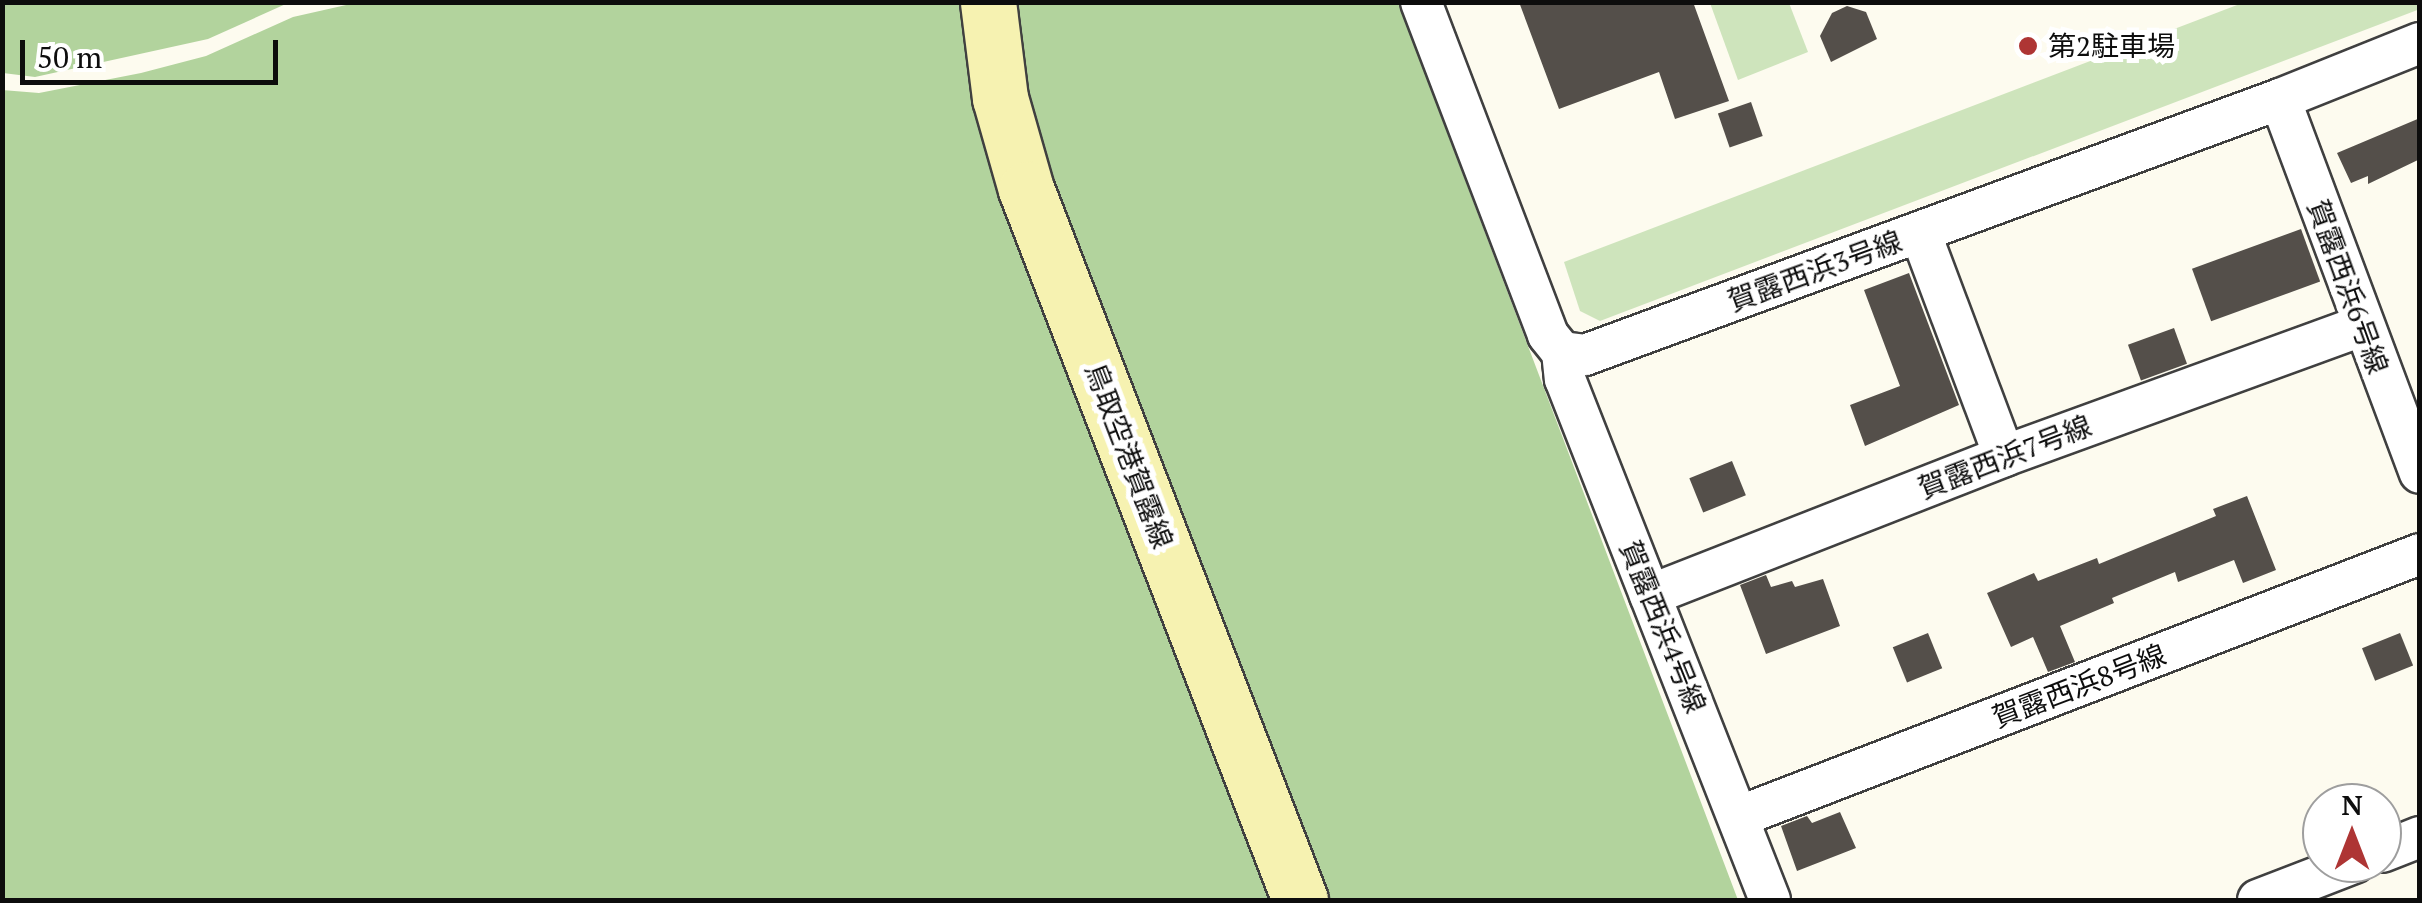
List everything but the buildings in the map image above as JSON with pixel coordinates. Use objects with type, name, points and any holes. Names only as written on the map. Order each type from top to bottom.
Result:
[{"type":"main road","name":"鳥取空港賀露線","points":[[988,2],[1000,98],[1026,189],[1300,900]]},
{"type":"street","points":[[1421,2],[1548,335],[1562,352]]},
{"type":"street","name":"賀露西浜3号線","points":[[1562,352],[1585,356],[2280,99],[2420,42]]},
{"type":"street","name":"賀露西浜6号線","points":[[2280,99],[2420,473]]},
{"type":"street","points":[[1920,232],[2004,456]]},
{"type":"street","name":"賀露西浜7号線","points":[[1650,595],[2004,456],[2362,326]]},
{"type":"street","name":"賀露西浜4号線","points":[[1562,352],[1565,380],[1770,900]]},
{"type":"street","name":"賀露西浜8号線","points":[[1738,817],[2420,554]]},
{"type":"street","points":[[2258,900],[2302,883]]},
{"type":"green space","points":[[3,2],[288,3],[208,39],[35,77],[3,73]]},
{"type":"green space","points":[[2245,2],[2419,2],[2420,9],[1600,321],[1580,311],[1564,262]]},
{"type":"green space","points":[[355,3],[1398,3],[1738,900],[3,900],[2,90],[39,93],[141,73],[206,56],[293,17]]},
{"type":"green space","points":[[1710,3],[1789,3],[1808,52],[1738,80]]},
{"type":"place","name":"第2駐車場","points":[[2028,46]]}]
